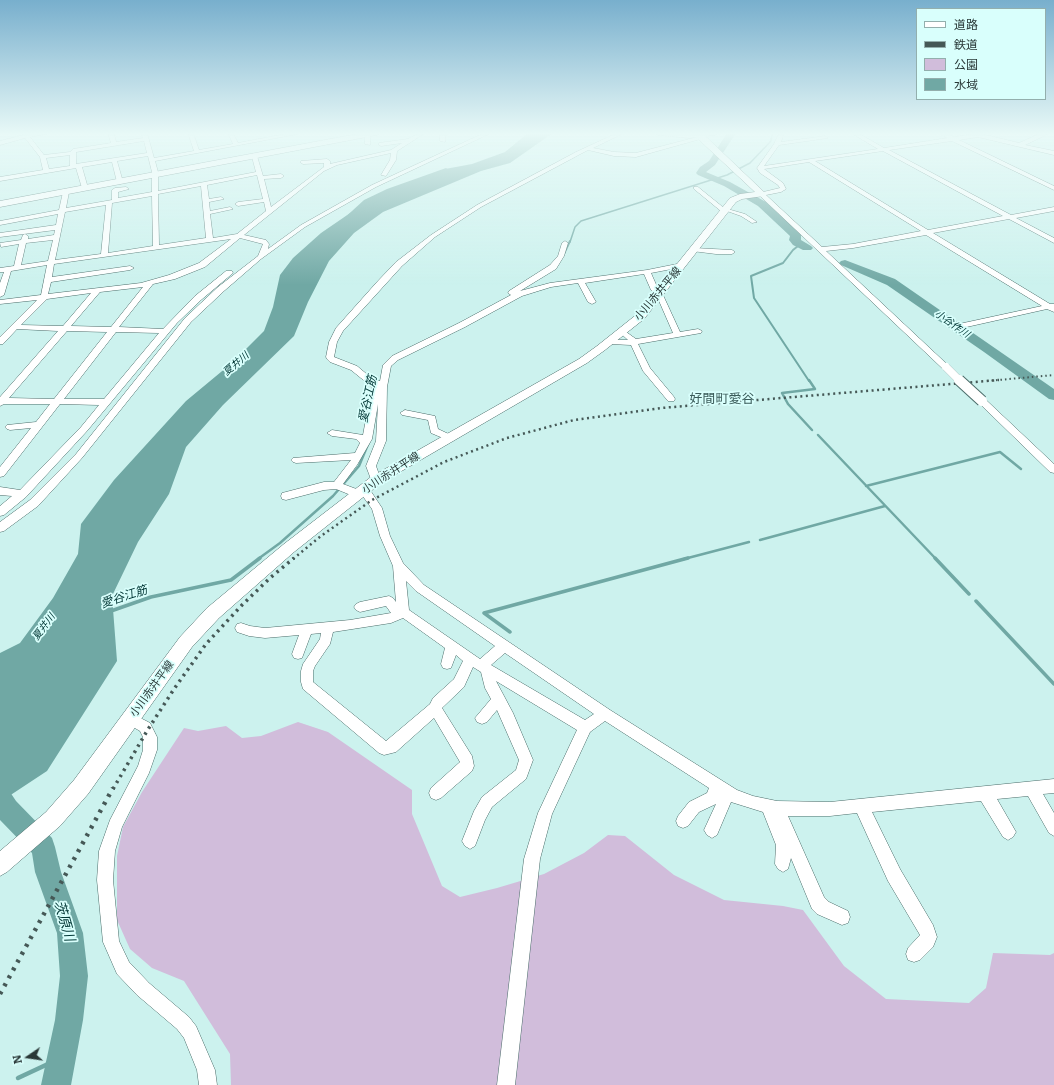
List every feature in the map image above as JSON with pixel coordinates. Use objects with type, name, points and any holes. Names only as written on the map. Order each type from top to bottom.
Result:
[{"type":"highway","points":[[0,204],[85,188],[127,184]]},
{"type":"main road","points":[[749,184],[760,194]]},
{"type":"main road","name":"小川赤井平線","points":[[0,865],[53,819],[104,757],[186,642],[213,613],[284,552],[376,480],[583,362],[610,342],[640,317],[733,200],[760,194]]},
{"type":"street","points":[[83,184],[85,188]]},
{"type":"street","points":[[155,184],[156,247]]},
{"type":"street","points":[[0,223],[204,184],[210,240]]},
{"type":"street","points":[[262,184],[269,211]]},
{"type":"street","points":[[0,474],[150,283],[172,277],[202,265],[305,184]]},
{"type":"street","points":[[0,528],[34,503],[79,456],[188,320],[221,289],[261,256],[303,226],[379,184]]},
{"type":"street","points":[[377,387],[354,368],[330,358],[333,342],[338,332],[399,264],[446,227],[497,195],[519,184]]},
{"type":"street","points":[[760,194],[778,192],[784,189],[780,184]]},
{"type":"street","points":[[848,184],[1052,308]]},
{"type":"street","points":[[946,184],[1054,241]]},
{"type":"street","points":[[1045,184],[1054,188]]},
{"type":"street","points":[[104,255],[112,201],[115,190],[123,185]]},
{"type":"street","points":[[696,188],[725,210],[741,214],[754,222]]},
{"type":"street","points":[[0,342],[44,297],[66,192]]},
{"type":"street","points":[[760,194],[821,249],[1054,470]]},
{"type":"street","points":[[206,201],[221,199]]},
{"type":"street","points":[[238,204],[266,200]]},
{"type":"street","points":[[821,249],[844,248],[1054,208]]},
{"type":"street","points":[[207,213],[230,209]]},
{"type":"street","points":[[8,222],[2,235],[0,247],[57,237]]},
{"type":"street","points":[[2,235],[59,227]]},
{"type":"street","points":[[0,512],[22,494],[84,429],[164,331],[198,298],[289,227]]},
{"type":"street","points":[[17,267],[26,231]]},
{"type":"street","points":[[0,401],[98,290],[156,247],[238,236],[262,240],[266,244]]},
{"type":"street","points":[[337,484],[358,456],[365,443],[369,431],[381,365],[386,359],[492,304],[546,272],[560,259],[565,243]]},
{"type":"street","points":[[261,256],[266,244]]},
{"type":"street","points":[[694,250],[732,252]]},
{"type":"street","points":[[0,270],[104,255],[129,268],[150,283]]},
{"type":"street","points":[[376,480],[372,470],[372,462],[381,441],[383,387],[387,365],[390,362],[516,295],[550,285],[647,272],[682,265]]},
{"type":"street","points":[[48,280],[129,268]]},
{"type":"street","points":[[0,295],[8,269]]},
{"type":"street","points":[[647,272],[678,334]]},
{"type":"street","points":[[580,281],[592,302]]},
{"type":"street","points":[[0,302],[98,290]]},
{"type":"street","points":[[962,326],[1052,308]]},
{"type":"street","points":[[14,327],[164,331]]},
{"type":"street","points":[[610,342],[626,342],[698,331]]},
{"type":"street","points":[[622,332],[633,341],[646,369],[671,399]]},
{"type":"street","points":[[0,401],[107,402]]},
{"type":"street","points":[[405,413],[432,418],[434,431],[450,438]]},
{"type":"street","points":[[10,427],[38,425]]},
{"type":"street","points":[[332,433],[359,436],[365,443]]},
{"type":"street","points":[[296,460],[358,456]]},
{"type":"street","points":[[286,496],[337,484],[361,492],[377,508],[385,536],[399,566],[420,588],[605,714],[723,789],[753,803],[772,807],[830,809],[1054,786]]},
{"type":"street","points":[[0,491],[22,494]]},
{"type":"street","points":[[399,566],[401,613]]},
{"type":"street","points":[[360,607],[389,601],[401,613],[480,665],[585,728]]},
{"type":"street","points":[[241,628],[249,631],[265,633],[368,622],[401,613]]},
{"type":"street","points":[[328,627],[326,640],[312,660],[307,671],[308,685],[384,748],[391,747],[435,708],[438,702],[459,684],[468,664],[480,665],[504,646]]},
{"type":"street","points":[[298,654],[307,629]]},
{"type":"street","points":[[447,664],[452,646]]},
{"type":"street","points":[[470,841],[479,816],[487,802],[521,774],[526,760],[508,717],[480,665]]},
{"type":"street","points":[[482,718],[498,700]]},
{"type":"street","points":[[435,708],[468,764],[465,770],[436,793]]},
{"type":"street","points":[[506,1085],[532,860],[536,843],[545,813],[585,728],[605,714]]},
{"type":"street","points":[[131,719],[145,727],[150,737],[150,750],[144,768],[115,825],[107,851],[105,880],[112,942],[123,968],[143,989],[183,1023],[190,1032],[206,1070],[208,1085]]},
{"type":"street","points":[[1032,788],[1054,828]]},
{"type":"street","points":[[683,821],[694,807],[712,798],[723,789]]},
{"type":"street","points":[[712,830],[723,789]]},
{"type":"street","points":[[986,793],[1008,832]]},
{"type":"street","points":[[861,805],[894,876],[927,931],[927,941],[914,954]]},
{"type":"street","points":[[772,807],[784,845],[783,864]]},
{"type":"street","points":[[772,807],[814,897],[823,908],[842,917]]},
{"type":"green space","points":[[298,722],[328,732],[412,790],[412,814],[442,886],[460,897],[544,874],[584,853],[608,835],[625,836],[674,875],[724,900],[783,906],[803,910],[844,966],[886,999],[969,1003],[986,988],[993,953],[1050,955],[1054,953],[1054,1085],[231,1085],[230,1054],[184,981],[152,968],[130,949],[117,920],[117,856],[123,827],[142,792],[184,728],[198,731],[226,726],[242,738],[261,736]]},
{"type":"water","points":[[414,184],[451,184],[383,212],[354,233],[329,261],[308,302],[294,336],[223,405],[186,447],[169,494],[138,542],[112,596],[117,661],[47,771],[0,802],[0,653],[20,643],[53,598],[78,554],[81,524],[114,480],[186,401],[233,362],[264,331],[273,307],[280,275],[293,258],[321,233],[356,209]]},
{"type":"waterway","name":"夏井川","points":[[345,222],[368,202],[411,184]]},
{"type":"waterway","name":"愛谷江筋","points":[[570,242],[575,227],[581,221],[700,184]]},
{"type":"waterway","name":"小谷作川","points":[[726,184],[762,204],[796,235],[795,240],[797,243],[807,248]]},
{"type":"waterway","name":"愛谷江筋","points":[[563,256],[570,241]]},
{"type":"waterway","points":[[801,246],[798,246],[793,250],[783,263],[751,276],[754,298],[809,381]]},
{"type":"waterway","name":"小谷作川","points":[[845,263],[891,282],[989,349],[1054,396]]},
{"type":"waterway","points":[[809,380],[815,389],[782,393],[788,404],[812,430]]},
{"type":"waterway","points":[[818,435],[866,486]]},
{"type":"waterway","name":"愛谷江筋","points":[[258,559],[280,543],[333,496],[359,466],[369,442]]},
{"type":"waterway","points":[[866,486],[1000,452],[1021,469]]},
{"type":"waterway","points":[[866,486],[936,559]]},
{"type":"waterway","points":[[760,540],[885,506]]},
{"type":"waterway","points":[[684,559],[749,542]]},
{"type":"waterway","name":"愛谷江筋","points":[[111,611],[151,597],[231,580],[260,558]]},
{"type":"waterway","points":[[510,632],[484,613],[688,558]]},
{"type":"waterway","points":[[935,558],[969,594]]},
{"type":"waterway","points":[[976,601],[1054,684]]},
{"type":"waterway","name":"茨原川","points":[[0,797],[7,810],[43,847],[48,872],[70,933],[74,976],[69,1020],[56,1085]]},
{"type":"waterway","points":[[18,1078],[48,1064],[69,1020]]},
{"type":"railway","points":[[988,381],[1054,375]]},
{"type":"railway","points":[[988,381],[999,380]]},
{"type":"railway","points":[[293,559],[321,536],[372,500],[444,462],[507,438],[574,420],[661,408],[988,381]]},
{"type":"railway","points":[[113,789],[147,731],[174,689],[206,644],[242,605],[270,578],[294,558]]},
{"type":"railway","points":[[0,994],[113,788]]},
{"type":"district","name":"好間町愛谷","points":[[722,399]]}]
